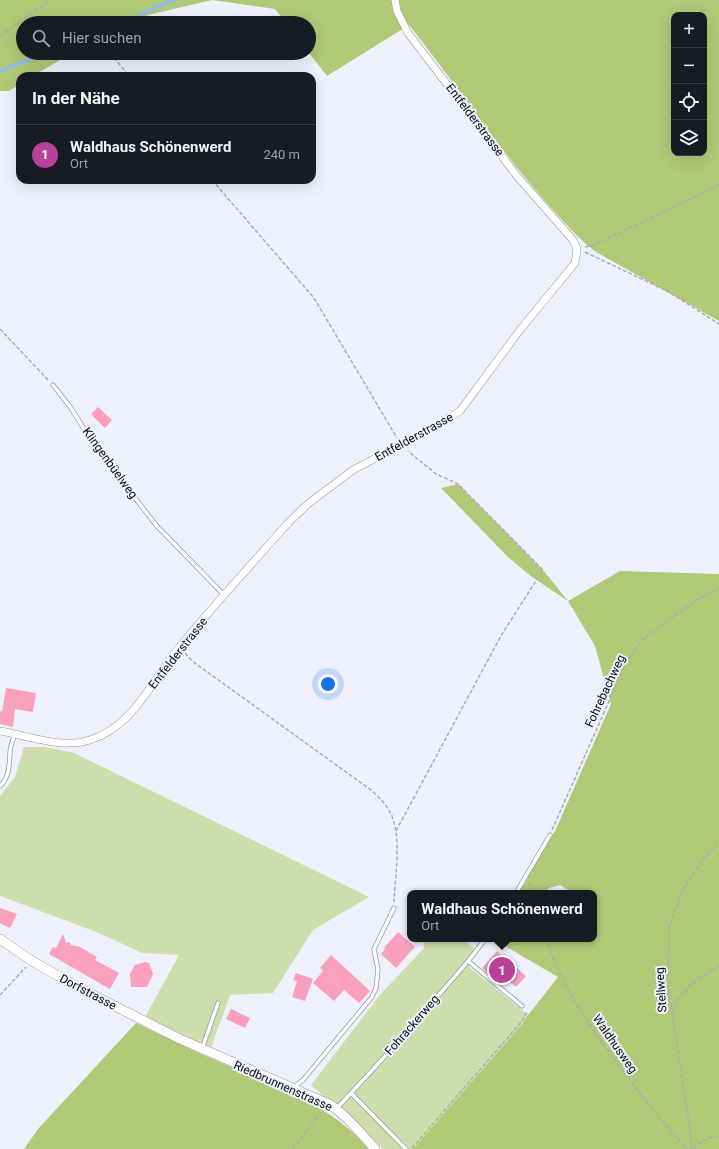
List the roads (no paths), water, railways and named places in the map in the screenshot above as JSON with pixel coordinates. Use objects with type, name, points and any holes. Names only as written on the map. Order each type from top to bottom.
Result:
[{"type":"street","name":"Entfelderstrasse","points":[[0,731],[54,742],[73,743],[89,740],[110,732],[137,707],[179,647],[291,520],[309,503],[353,470],[440,424],[460,411],[520,330],[575,263],[577,249],[573,240],[517,176],[408,32],[397,11],[394,0]]},
{"type":"street","name":"Dorfstrasse","points":[[0,939],[32,961],[81,989],[180,1039]]},
{"type":"street","name":"Riedbrunnenstrasse","points":[[180,1039],[335,1108],[375,1149]]},
{"type":"lane","name":"Klingenbüelweg","points":[[54,385],[72,408],[94,445],[156,525],[224,595]]},
{"type":"lane","points":[[0,786],[8,773],[10,752],[15,734]]},
{"type":"lane","points":[[518,890],[550,835]]},
{"type":"lane","points":[[293,1088],[303,1080],[372,997],[376,988],[378,970],[374,950],[394,908]]},
{"type":"lane","name":"Fohrackerweg","points":[[335,1108],[388,1053],[483,942]]},
{"type":"lane","points":[[468,961],[522,1006]]},
{"type":"lane","points":[[202,1050],[218,1003]]},
{"type":"lane","points":[[351,1093],[406,1149]]},
{"type":"waterway","points":[[140,16],[145,12],[174,0]]},
{"type":"waterway","points":[[0,71],[28,60]]},
{"type":"place","name":"Waldhaus Schönenwerd","points":[[502,970]]}]
